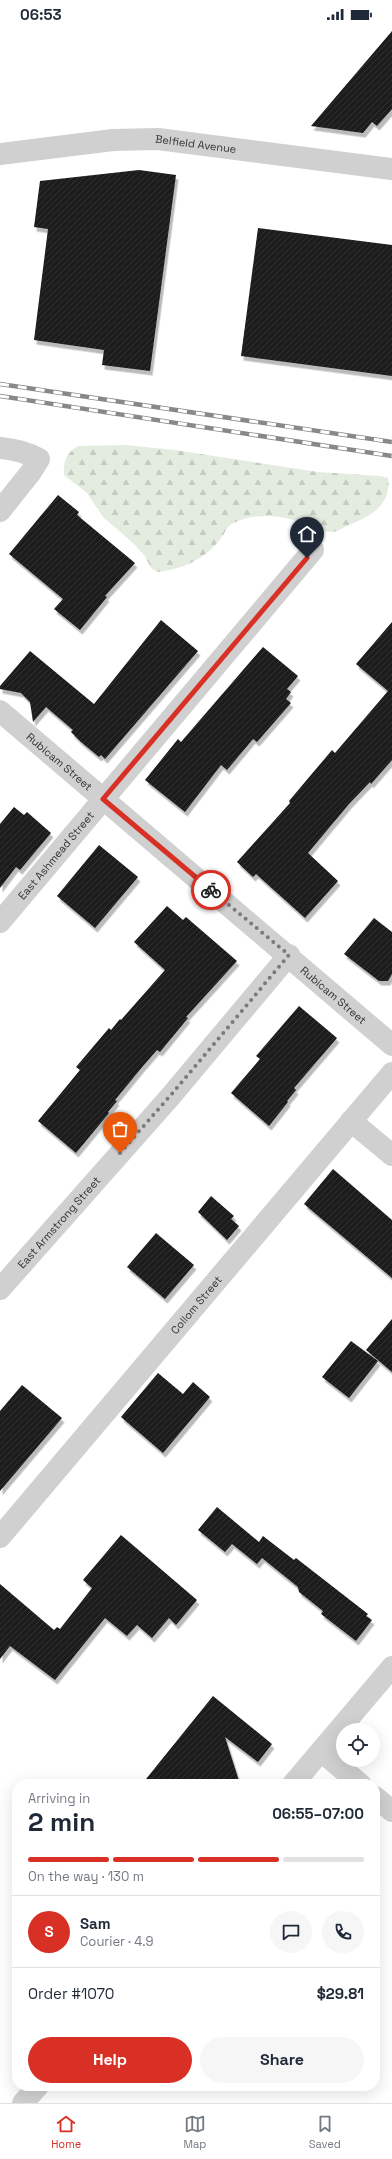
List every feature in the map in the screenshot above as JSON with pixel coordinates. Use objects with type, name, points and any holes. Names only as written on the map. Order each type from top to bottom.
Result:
[{"type":"street","name":"Belfield Avenue","points":[[0,154],[113,140],[152,139],[392,169]]},
{"type":"street","points":[[0,448],[14,449],[39,459],[31,472],[0,511]]},
{"type":"street","name":"East Ashmead Street","points":[[0,922],[313,550]]},
{"type":"street","name":"Rubicam Street","points":[[0,711],[289,955],[392,1045]]},
{"type":"street","name":"East Armstrong Street","points":[[0,1289],[170,1096],[289,955]]},
{"type":"street","name":"Collom Street","points":[[0,1537],[392,1073]]},
{"type":"street","points":[[351,1121],[392,1155]]},
{"type":"street","points":[[297,1779],[392,1667]]},
{"type":"street","points":[[320,1751],[354,1779]]},
{"type":"street","points":[[380,1801],[392,1811]]},
{"type":"street","points":[[23,2103],[34,2091]]},
{"type":"green space","points":[[125,445],[175,450],[318,472],[380,476],[388,478],[388,488],[382,503],[371,514],[336,531],[326,532],[314,529],[281,517],[263,516],[246,518],[229,526],[212,549],[198,559],[175,569],[157,572],[151,568],[145,556],[134,544],[103,517],[87,493],[64,475],[66,458],[78,446]]},
{"type":"building","points":[[392,31],[392,109],[377,126],[372,122],[363,133],[311,126]]},
{"type":"building","points":[[139,170],[176,175],[150,371],[102,365],[104,350],[34,340],[48,229],[34,227],[40,181]]},
{"type":"building","points":[[258,228],[392,245],[392,376],[241,356]]},
{"type":"building","points":[[58,495],[79,512],[77,515],[135,563],[105,596],[107,597],[80,630],[54,609],[63,599],[9,554]]},
{"type":"building","points":[[161,620],[198,651],[105,759],[101,755],[99,757],[81,742],[71,732],[73,730],[46,707],[33,722],[30,702],[21,693],[0,689],[0,686],[30,651],[94,704]]},
{"type":"building","points":[[392,622],[392,760],[371,784],[370,782],[349,804],[308,853],[338,881],[305,918],[256,874],[253,877],[237,862],[290,803],[289,801],[332,750],[335,753],[388,691],[356,664]]},
{"type":"building","points":[[263,647],[298,676],[287,689],[291,692],[286,699],[291,703],[257,742],[253,739],[227,770],[221,765],[185,812],[145,780],[178,739],[181,742]]},
{"type":"building","points":[[14,807],[24,815],[27,812],[51,833],[20,870],[16,867],[0,888],[0,824]]},
{"type":"building","points":[[99,845],[138,877],[95,928],[57,896]]},
{"type":"building","points":[[167,906],[183,920],[186,917],[237,961],[186,1017],[188,1018],[160,1052],[157,1050],[143,1066],[115,1100],[117,1101],[108,1112],[109,1113],[76,1153],[38,1121],[80,1070],[76,1067],[109,1028],[111,1030],[120,1019],[121,1020],[165,970],[134,942]]},
{"type":"building","points":[[374,918],[392,932],[392,974],[388,981],[379,981],[344,954]]},
{"type":"building","points":[[299,1006],[337,1038],[294,1088],[296,1090],[269,1126],[231,1093],[260,1059],[256,1056]]},
{"type":"building","points":[[333,1169],[392,1220],[392,1278],[304,1204]]},
{"type":"building","points":[[211,1196],[234,1216],[231,1219],[239,1226],[227,1240],[198,1212]]},
{"type":"building","points":[[156,1233],[194,1265],[165,1299],[127,1267]]},
{"type":"building","points":[[392,1319],[392,1372],[366,1350]]},
{"type":"building","points":[[351,1341],[378,1361],[349,1398],[322,1377]]},
{"type":"building","points":[[158,1373],[183,1394],[193,1382],[210,1397],[163,1453],[121,1417]]},
{"type":"building","points":[[22,1385],[62,1418],[0,1491],[0,1411]]},
{"type":"building","points":[[217,1507],[259,1542],[263,1536],[294,1560],[296,1558],[368,1614],[366,1616],[372,1620],[356,1641],[321,1614],[323,1611],[299,1592],[298,1587],[262,1558],[257,1564],[232,1544],[225,1552],[198,1530]]},
{"type":"building","points":[[121,1535],[197,1600],[176,1625],[169,1618],[152,1638],[137,1625],[127,1636],[105,1618],[55,1680],[10,1646],[0,1659],[0,1584],[54,1630],[57,1627],[60,1629],[92,1588],[83,1580]]},
{"type":"building","points":[[213,1696],[272,1744],[258,1762],[225,1737],[238,1779],[146,1779]]},
{"type":"railway","points":[[0,384],[392,442]]},
{"type":"railway","points":[[0,396],[392,456]]},
{"type":"way so far","points":[[120,1153],[289,955],[211,890]]},
{"type":"route","points":[[211,890],[103,799],[307,558]]}]
